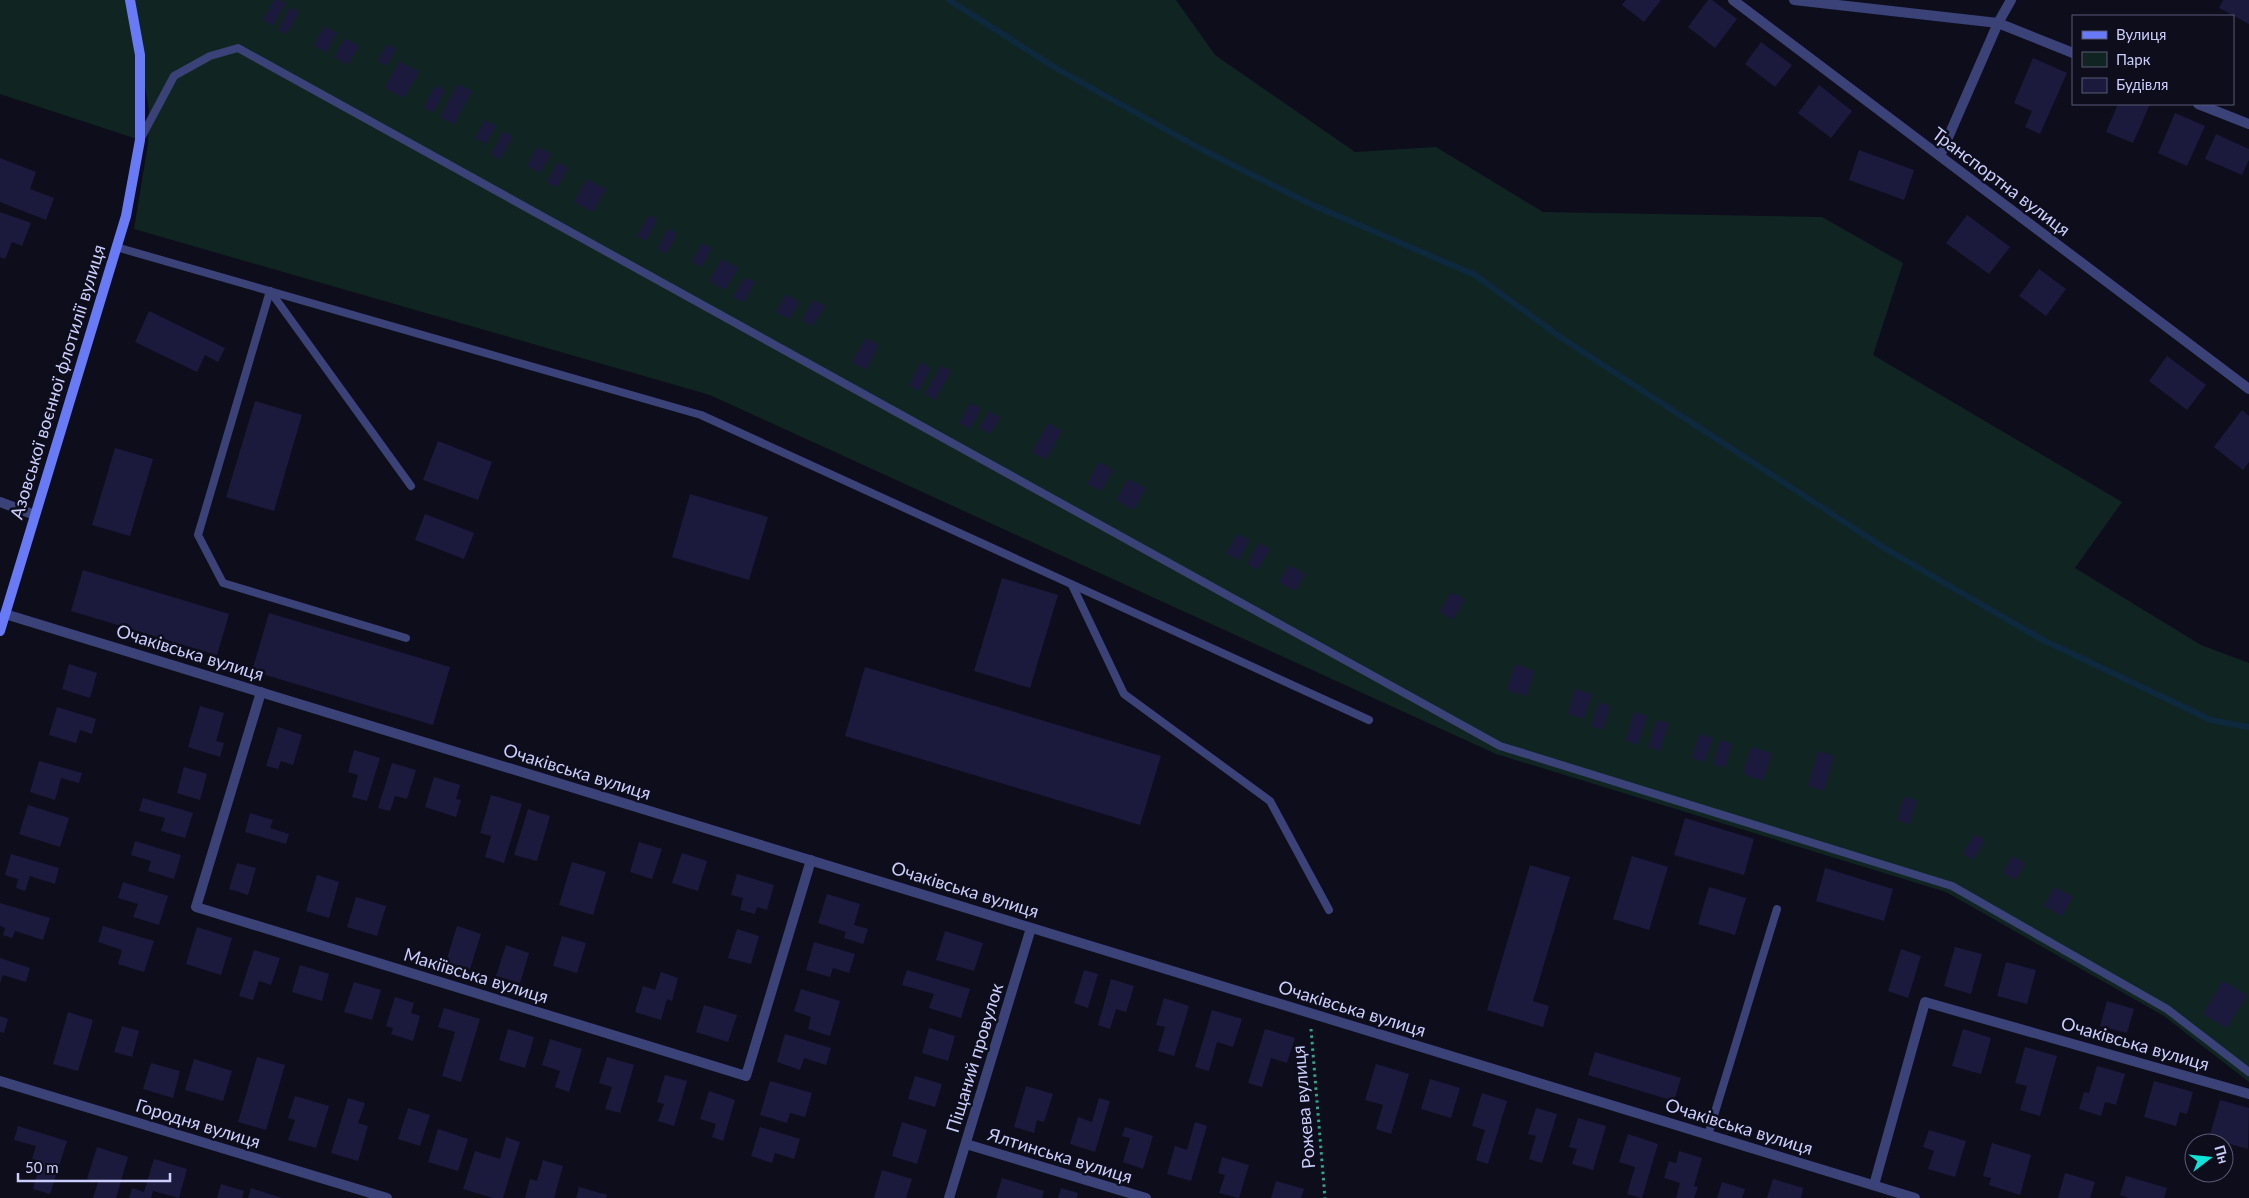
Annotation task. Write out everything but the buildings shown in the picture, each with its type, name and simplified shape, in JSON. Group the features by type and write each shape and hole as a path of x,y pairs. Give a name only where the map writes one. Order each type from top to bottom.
{"street":[{"name":"Азовської воєнної флотилії вулиця","path":"0,631 126,216 140,140 140,55 130,0"},
{"name":"Транспортна вулиця","path":"1733,0 2249,389"},
{"path":"1794,0 1998,23 2072,53"},
{"path":"1940,156 1998,23 2011,0"},
{"path":"2201,105 2249,124"},
{"path":"0,502 35,515"},
{"name":"Очаківська вулиця","path":"5,614 1915,1198"},
{"name":"Макіївська вулиця","path":"261,692 196,907 746,1076 811,860"},
{"name":"Піщаний провулок","path":"949,1198 1031,928"},
{"name":"Очаківська вулиця","path":"1874,1186 1925,1002 2249,1094"},
{"name":"Городня вулиця","path":"0,1081 362,1194 387,1198"},
{"name":"Ялтинська вулиця","path":"966,1144 1146,1198"}],"lane":[{"path":"140,140 174,76 210,56 238,48 1500,746 1952,886 2167,1009 2249,1072"},
{"path":"116,247 701,415 1369,720"},
{"path":"270,291 411,486"},
{"path":"270,291 198,535 223,583 406,638"},
{"path":"1072,585 1124,694 1270,801 1329,910"},
{"path":"1708,1135 1776,908"}],"path":[{"name":"Рожева вулиця","path":"1310,1013 1325,1198"}],"green space":[{"path":"0,0 1176,0 1215,55 1355,152 1436,147 1543,212 1822,217 1903,263 1873,355 2122,502 2075,568 2201,645 2249,663 2249,1082 2164,1016 1946,892 1496,754 710,395 134,229 148,144 149,109 140,59 140,140 0,94"}],"waterway":[{"path":"949,0 1059,70 1199,148 1308,203 1475,275 1563,339 1886,549 2041,639 2211,720 2249,727"}]}
